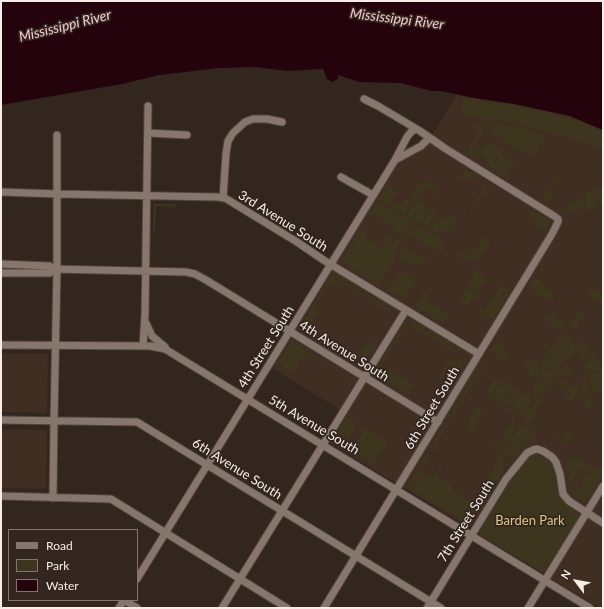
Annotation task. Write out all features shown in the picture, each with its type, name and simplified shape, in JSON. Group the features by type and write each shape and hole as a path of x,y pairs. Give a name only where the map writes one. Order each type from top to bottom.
{"street":[{"path":"364,99 378,106 429,138 421,146 395,160"},
{"path":"143,346 145,316 148,106"},
{"path":"223,198 227,147 233,133 245,122 253,119 267,119 282,122"},
{"name":"4th Street South","path":"138,577 395,160 408,135 416,129"},
{"path":"148,133 187,135"},
{"path":"53,498 56,346 55,269 58,194 57,135"},
{"name":"6th Street South","path":"324,608 555,229 558,220 554,216 429,138"},
{"path":"341,177 373,195"},
{"name":"3rd Avenue South","path":"1,192 223,198 479,354"},
{"name":"4th Avenue South","path":"1,264 50,266 55,269 186,272 198,275 438,422"},
{"name":"4th Avenue South","path":"1,273 50,273 55,269"},
{"path":"222,608 406,310"},
{"path":"145,316 150,333 170,351"},
{"name":"5th Avenue South","path":"1,345 162,347 590,608"},
{"name":"6th Avenue South","path":"1,420 137,422 208,464 356,556 429,605 441,608"},
{"name":"7th Street South","path":"429,605 506,479 530,451 535,449 540,450 554,459 559,469 564,496 570,503 586,513"},
{"path":"528,608 603,486"},
{"path":"1,496 111,499 287,608"},
{"path":"586,513 603,523"},
{"path":"126,601 137,608"}],"shaded area":[{"path":"457,95 514,104 570,116 603,130 603,608 599,608 551,578 587,518 507,470 470,528 327,441 345,413 271,367 397,163 426,145"},
{"path":"1,354 48,354 47,413 1,412"},
{"path":"1,429 47,430 46,489 1,488"}],"green space":[{"path":"463,98 509,105 580,122 603,132 603,149 566,137 508,122 461,115"},
{"path":"486,122 512,125 546,137 532,158 492,133 495,128 488,124 472,149 480,154 476,159 466,153 476,136 475,128 478,123"},
{"path":"489,141 503,150 501,154 521,166 520,168 512,166 507,174 511,177 510,180 493,170 484,157 482,151"},
{"path":"466,169 479,177 479,178 459,180"},
{"path":"556,176 562,183 560,186 553,182 549,188 555,194 548,204 541,199"},
{"path":"423,181 427,181 440,188 435,198 432,199 436,192 428,187 424,192 421,191 414,201 410,199 419,184"},
{"path":"487,183 493,187 491,189 488,186 471,214 469,212"},
{"path":"387,186 398,192 393,201 401,206 406,198 413,203 405,215 379,199"},
{"path":"603,189 603,204 600,205 592,190"},
{"path":"590,191 599,206 586,210 586,194"},
{"path":"421,193 423,194 419,201 429,209 420,224 407,216"},
{"path":"584,196 584,208 580,211 562,210"},
{"path":"377,201 412,222 405,233 401,234 395,230 391,236 390,235 395,227 374,214 373,216 369,215"},
{"path":"154,204 175,204 175,207 156,206 155,231 153,232"},
{"path":"432,209 438,213 428,229 422,225"},
{"path":"532,210 551,221 546,231 536,225 538,222 528,216"},
{"path":"440,214 449,219 452,214 458,218 453,224 455,227 439,232 433,232 430,230"},
{"path":"417,228 422,228 444,241 445,245 441,253 410,236 407,240 404,238 408,233"},
{"path":"361,229 366,234 364,237 381,248 389,236 394,240 400,238 402,239 393,253 398,257 379,285 341,260"},
{"path":"481,236 491,242 481,257 467,261 459,257 462,251 464,254 469,255 475,246 478,247 483,239 480,237"},
{"path":"403,241 406,242 404,246 429,262 422,265 413,265 401,258 400,251 398,250"},
{"path":"475,268 488,277 479,292 469,286 469,288 479,294 475,301 471,299 467,306 459,300 474,276 471,274"},
{"path":"334,271 397,309 396,311 333,273"},
{"path":"400,271 416,280 406,297 408,298 408,301 385,287 386,285 390,286"},
{"path":"332,274 392,311 386,315 388,311 337,280 334,283 331,282 319,301 317,299"},
{"path":"491,278 510,291 493,319 478,312 479,310 484,313 500,286 490,280"},
{"path":"533,278 540,280 540,283 555,293 552,302 530,289"},
{"path":"592,287 603,294 603,303 600,303 584,293"},
{"path":"432,289 425,299 452,316 446,318 443,323 415,306 424,292"},
{"path":"315,302 317,303 315,307 320,310 311,325 315,329 311,335 302,329 301,325"},
{"path":"583,310 586,312 582,319 580,318 577,323 579,325 575,331 570,327 570,321 576,319 576,312"},
{"path":"552,314 564,323 566,329 561,329 546,320"},
{"path":"409,316 472,354 471,357 408,318"},
{"path":"407,319 407,324 380,366 376,375 373,374"},
{"path":"413,323 457,350 454,352 410,326"},
{"path":"561,331 564,334 544,367 540,365"},
{"path":"564,336 571,336 576,353 561,364 563,367 569,365 571,374 559,376 545,368"},
{"path":"573,338 589,348 590,352 582,363 577,352"},
{"path":"377,340 378,341 362,366 350,359 354,352 360,355 369,341 374,344"},
{"path":"498,340 507,347 504,352 511,356 507,362 493,354 491,349"},
{"path":"291,342 353,380 345,383 348,378 309,355 305,359 302,358 293,373 284,369 285,366 279,362"},
{"path":"595,353 602,370 589,371 585,368 585,366 592,354"},
{"path":"450,359 456,361 458,359 463,361 455,381 454,379 458,368 456,366 454,367 448,365 442,379 439,377"},
{"path":"527,359 543,368 536,379 527,374 530,369 522,363"},
{"path":"477,364 480,364 446,419 445,418"},
{"path":"481,365 487,368 486,370 482,369 451,421 448,419"},
{"path":"386,368 415,385 408,395 379,377"},
{"path":"545,369 556,377 538,380"},
{"path":"603,372 603,393 594,394 587,373"},
{"path":"583,374 585,374 590,394 581,390"},
{"path":"497,376 525,393 510,393 510,390 507,391"},
{"path":"495,377 505,391 504,394 485,394"},
{"path":"560,378 567,383 565,387 556,382 551,389 550,388 533,415 535,417 530,425 539,431 533,430 524,418 535,401 556,379"},
{"path":"554,379 541,393 534,394 539,395 534,399 532,390 537,382"},
{"path":"569,384 579,390 571,403 562,397"},
{"path":"580,391 591,398 592,404 587,411 583,409 587,400 578,395"},
{"path":"484,395 507,395 515,408"},
{"path":"509,395 532,395 531,403 523,417"},
{"path":"478,405 483,408 473,434 465,429"},
{"path":"509,407 515,410 515,427 512,435 500,450 490,444 491,442 501,445 514,413 507,410"},
{"path":"347,416 358,423 344,446 333,439"},
{"path":"523,420 531,431 537,433 533,438 530,437 531,439 527,442 510,442 523,423"},
{"path":"446,422 449,423 434,448 437,450 436,451 430,448"},
{"path":"555,427 556,435 562,439 568,431 573,435 568,443 555,438"},
{"path":"365,428 388,441 374,464 352,450"},
{"path":"526,443 513,458 502,451 508,444"},
{"name":"Barden Park","path":"536,452 553,463 561,498 565,503 580,514 580,517 546,571 543,573 480,535 478,532 511,477 530,454"},
{"path":"427,453 433,458 429,458 421,470 424,473 408,485"},
{"path":"499,454 503,457 504,469 483,503 478,501 485,482 498,461 495,459"},
{"path":"576,457 586,463 576,474 580,472 580,478 575,475 570,484 575,487 572,493 565,465"},
{"path":"586,463 599,471 603,465 603,474 585,503 572,494 574,493 576,487 581,490 583,488 581,486 584,482 581,479 584,474 586,475 589,471 584,468 582,472 583,474 581,472"},
{"path":"441,464 443,466 437,476 453,485 451,491 464,496 464,498 482,504 469,525 407,487 423,476 427,478 429,476 432,477 435,474 437,475 439,471 437,470"}],"water":[{"name":"Mississippi River","path":"1,1 603,1 603,130 570,116 514,104 441,91 431,91 401,83 359,82 338,75 338,79 332,82 327,79 323,69 287,71 256,67 219,68 159,75 122,84 1,105"}]}
